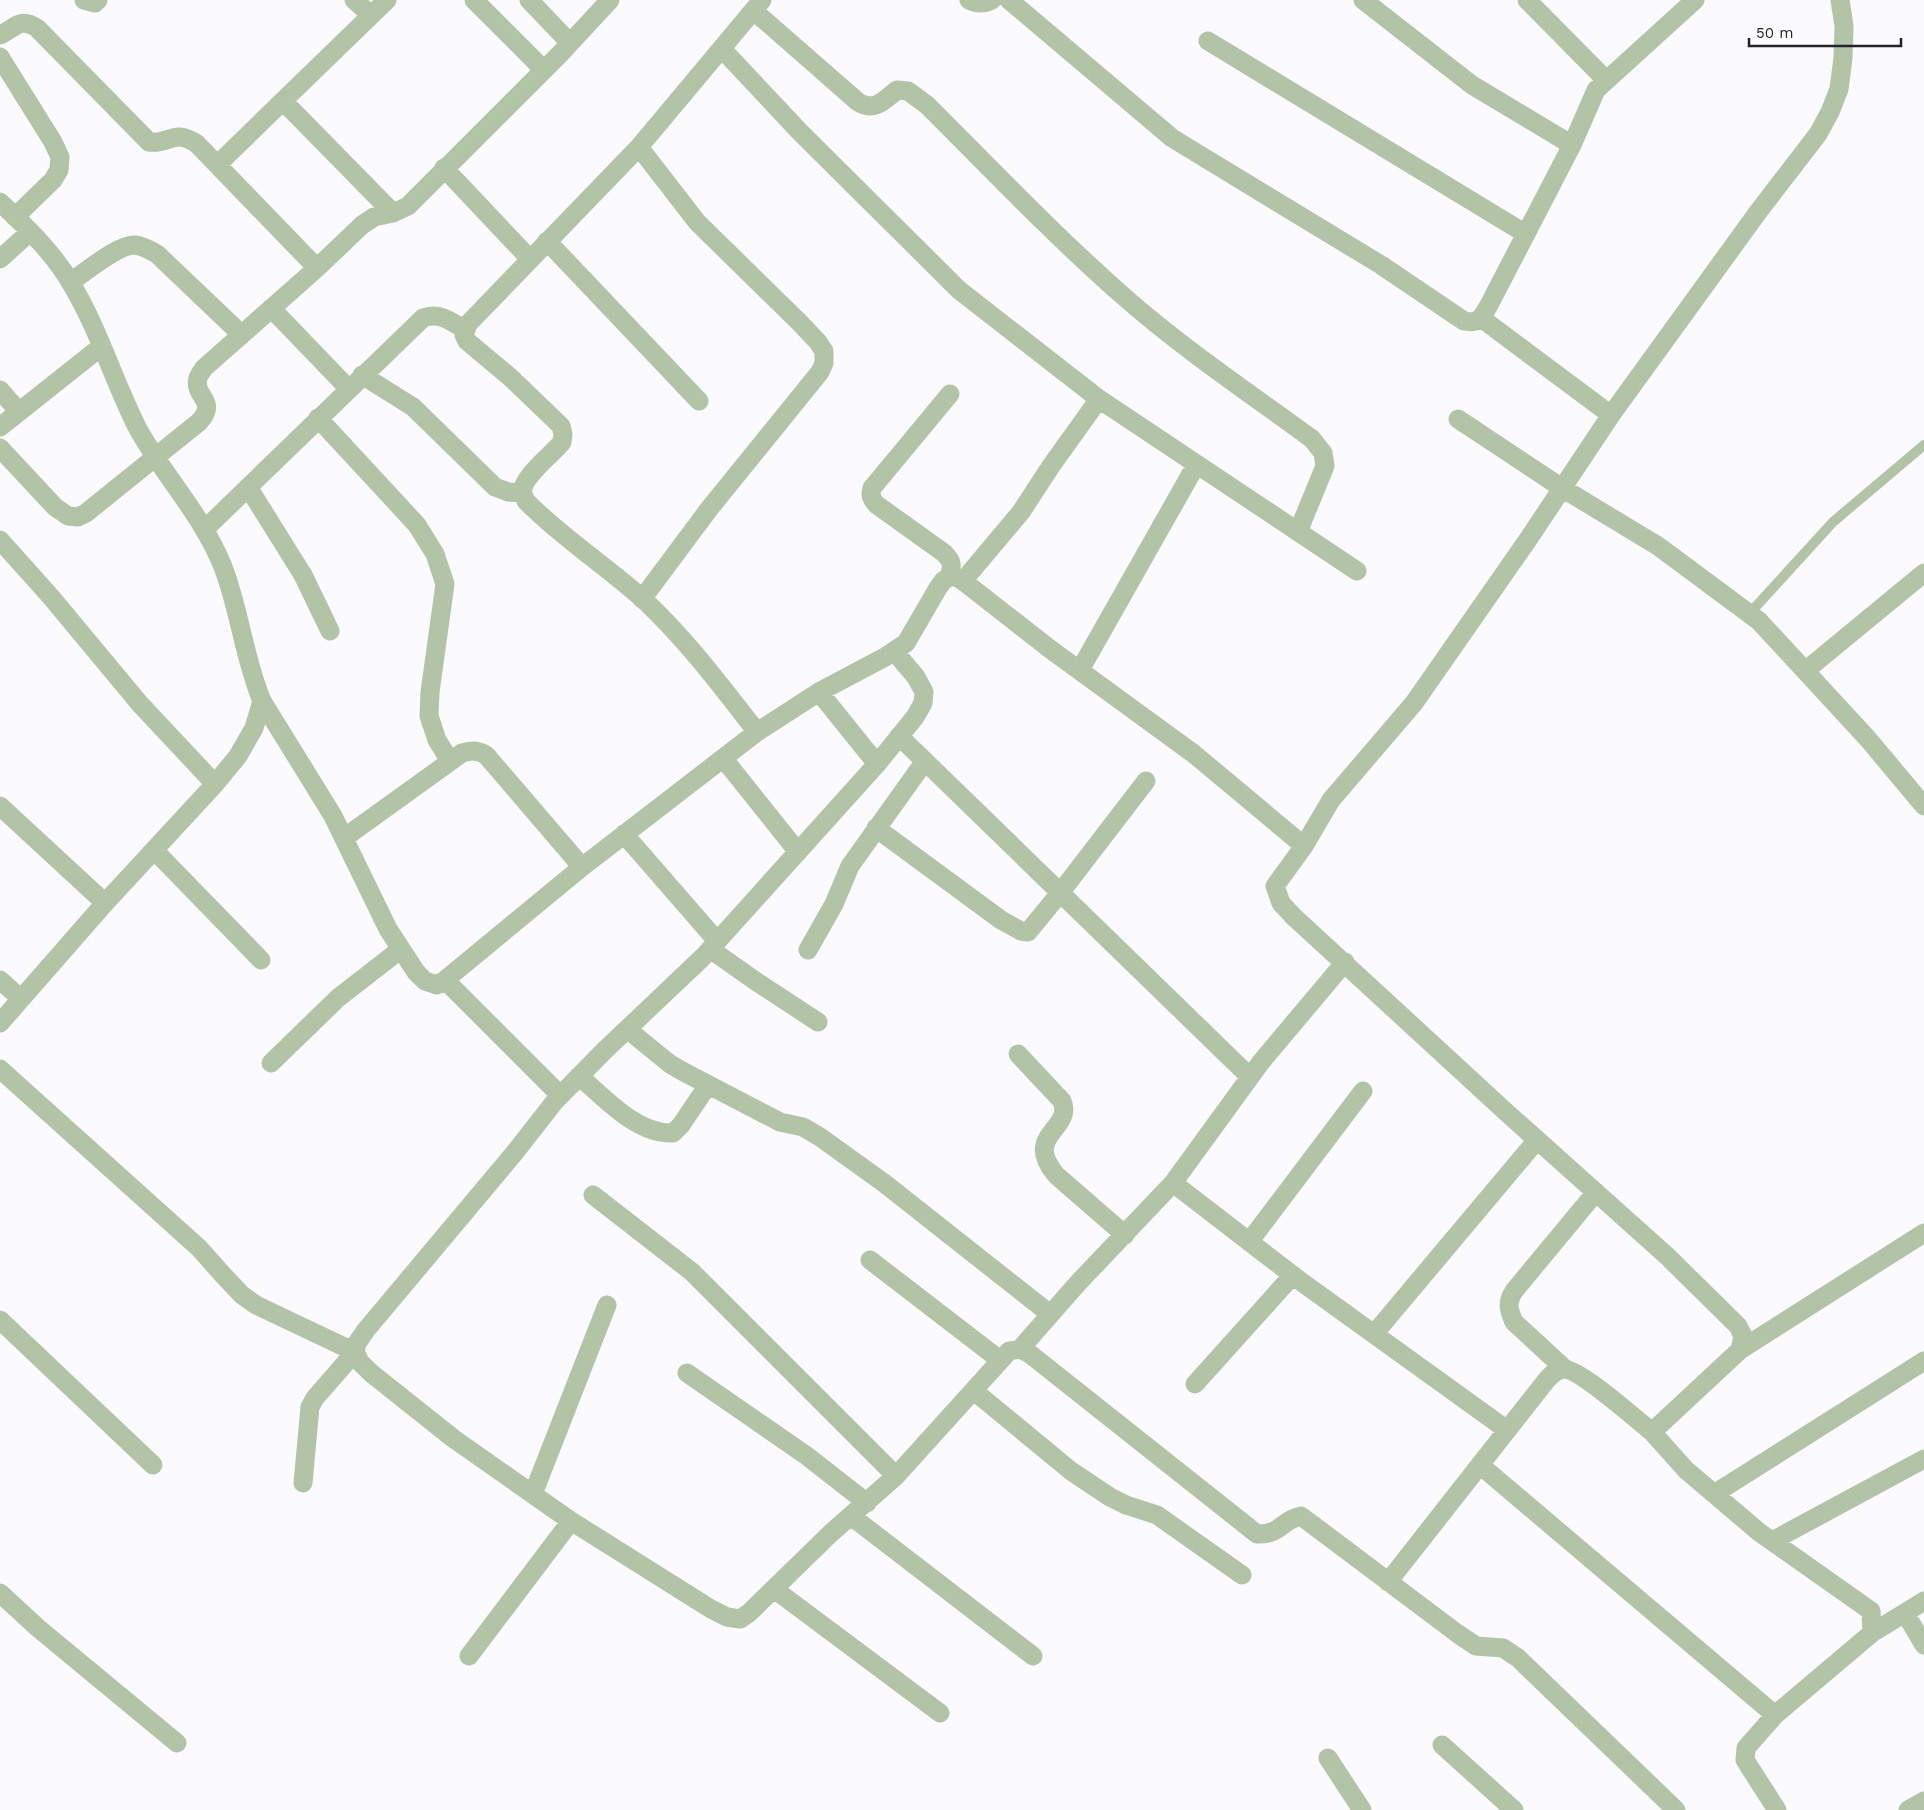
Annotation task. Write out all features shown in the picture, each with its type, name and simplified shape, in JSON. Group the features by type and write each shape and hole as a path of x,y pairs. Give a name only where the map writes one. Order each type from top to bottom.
{"street":[{"path":"84,0 95,3 98,0"},
{"path":"354,0 371,15"},
{"path":"217,165 387,0"},
{"path":"474,0 544,70"},
{"path":"529,0 570,43"},
{"path":"0,448 55,507 68,516 78,517 86,513 200,422 206,414 208,407 198,386 198,378 204,368 362,226 374,217 393,213 408,206 544,70 610,0"},
{"path":"969,0 978,3 986,3 992,0"},
{"path":"1009,0 1172,138 1381,265 1464,321 1473,323 1481,318 1526,234 1572,145 1592,96 1606,80 1695,0"},
{"path":"1363,0 1472,85 1572,145"},
{"path":"1528,0 1606,80"},
{"path":"1740,1350 1743,1336 1738,1326 1723,1309 1281,903 1275,886 1304,846 1331,800 1414,702 1611,415 1758,212 1818,134 1840,89 1844,26 1840,0"},
{"path":"757,732 709,671 642,599 526,500 523,493 524,486 528,478 562,442 561,426 511,378 467,341 464,335 468,324 639,147 760,3 858,102 867,107 878,105 897,90 908,91 927,105 1071,247 1123,295 1181,344 1312,439 1323,453 1325,466 1298,532"},
{"path":"0,35 18,23 32,24 149,142 155,143 179,136 188,138 197,144 317,268"},
{"path":"1208,41 1526,234"},
{"path":"722,49 798,131 959,290 1099,399 1357,571"},
{"path":"0,57 53,142 60,157 59,170 53,180 15,217"},
{"path":"283,101 393,213"},
{"path":"639,147 697,222 800,323 824,351 824,363 820,372 709,509 642,599"},
{"path":"444,168 530,259"},
{"path":"0,202 47,250 71,282 132,415 156,457 205,529 222,565 234,596 254,682 262,701 281,735 333,816 388,929 416,972 425,981 437,985 446,980 582,867 757,732 819,692 906,643 943,581 956,579 1021,512 1099,399"},
{"path":"0,259 30,232"},
{"path":"547,242 699,401"},
{"path":"71,282 121,248 133,245 146,248 157,254 241,334"},
{"path":"271,308 348,389"},
{"path":"205,529 423,318 431,315 438,316 465,330"},
{"path":"1481,318 1611,415"},
{"path":"0,427 102,346"},
{"path":"362,375 413,407 495,487 508,492 523,493"},
{"path":"0,390 19,412"},
{"path":"950,394 872,488 872,500 876,505 944,553 951,560 956,579 1194,754 1304,846"},
{"path":"318,418 417,525 435,554 445,584 430,692 430,716 438,740 450,761"},
{"path":"1458,418 1562,488 1658,546 1759,622 1868,739 1924,806"},
{"path":"1080,670 1196,465"},
{"path":"248,487 303,574 330,631"},
{"path":"0,540 51,597 140,704 215,784"},
{"path":"1805,671 1924,573"},
{"path":"303,1483 310,1407 314,1398 355,1352 357,1343 366,1330 516,1151 560,1095 714,945 876,764 915,717 923,703 924,692 916,677 894,651"},
{"path":"819,692 876,764"},
{"path":"0,1023 238,756 254,728 262,701"},
{"path":"899,736 1250,1077"},
{"path":"344,838 450,761 462,753 471,750 479,751 486,755 582,867"},
{"path":"723,758 798,852"},
{"path":"808,950 834,904 850,866 925,761"},
{"path":"876,828 1001,920 1021,931 1028,932 1146,781"},
{"path":"0,806 105,903"},
{"path":"624,834 714,945 754,980 818,1022"},
{"path":"154,851 261,960"},
{"path":"271,1063 338,998 401,950"},
{"path":"1020,1349 1050,1314 1173,1183 1250,1077 1344,962"},
{"path":"0,980 21,999"},
{"path":"446,980 560,1095"},
{"path":"627,1029 670,1064 780,1122 803,1127 820,1138 884,1183 1050,1314"},
{"path":"1018,1054 1062,1101 1066,1110 1064,1116 1046,1140 1044,1149 1047,1164 1056,1175 1125,1235"},
{"path":"0,1069 199,1248 242,1295 256,1305 355,1352 360,1362 371,1373 440,1429 570,1521 727,1617 740,1619 749,1613 896,1476 1009,1351 1020,1349 1046,1366 1253,1532 1268,1535 1277,1531 1290,1518 1301,1516 1313,1523 1388,1582 1476,1646 1503,1648 1518,1658 1672,1809"},
{"path":"579,1076 632,1121 652,1131 664,1134 673,1133 681,1125 708,1085"},
{"path":"1249,1242 1363,1091"},
{"path":"1374,1334 1537,1140"},
{"path":"1173,1183 1293,1275 1507,1430"},
{"path":"1596,1192 1514,1291 1508,1301 1514,1322 1565,1369 1574,1372 1595,1386 1652,1432 1686,1470 1772,1541 1871,1611 1872,1633"},
{"path":"593,1195 692,1272 896,1476"},
{"path":"1652,1432 1740,1350 1924,1233"},
{"path":"870,1260 1000,1360"},
{"path":"1195,1384 1293,1275"},
{"path":"533,1494 607,1305"},
{"path":"0,1320 153,1465"},
{"path":"1714,1494 1924,1361"},
{"path":"1388,1582 1545,1382 1555,1371 1565,1369"},
{"path":"687,1373 806,1456 867,1503"},
{"path":"974,1391 1071,1471 1110,1497 1126,1505 1157,1515 1242,1575"},
{"path":"1772,1541 1924,1459"},
{"path":"1480,1465 1775,1715"},
{"path":"851,1516 1033,1656"},
{"path":"469,1656 570,1521"},
{"path":"774,1589 940,1713"},
{"path":"0,1593 38,1628 177,1743"},
{"path":"1776,1810 1745,1760 1746,1748 1775,1715 1872,1633 1924,1600"},
{"path":"1905,1613 1924,1645"},
{"path":"1442,1745 1514,1810"},
{"path":"1328,1758 1362,1810"},
{"path":"1908,1810 1924,1801"}],"lane":[{"path":"1749,614 1833,522 1924,445"}]}
